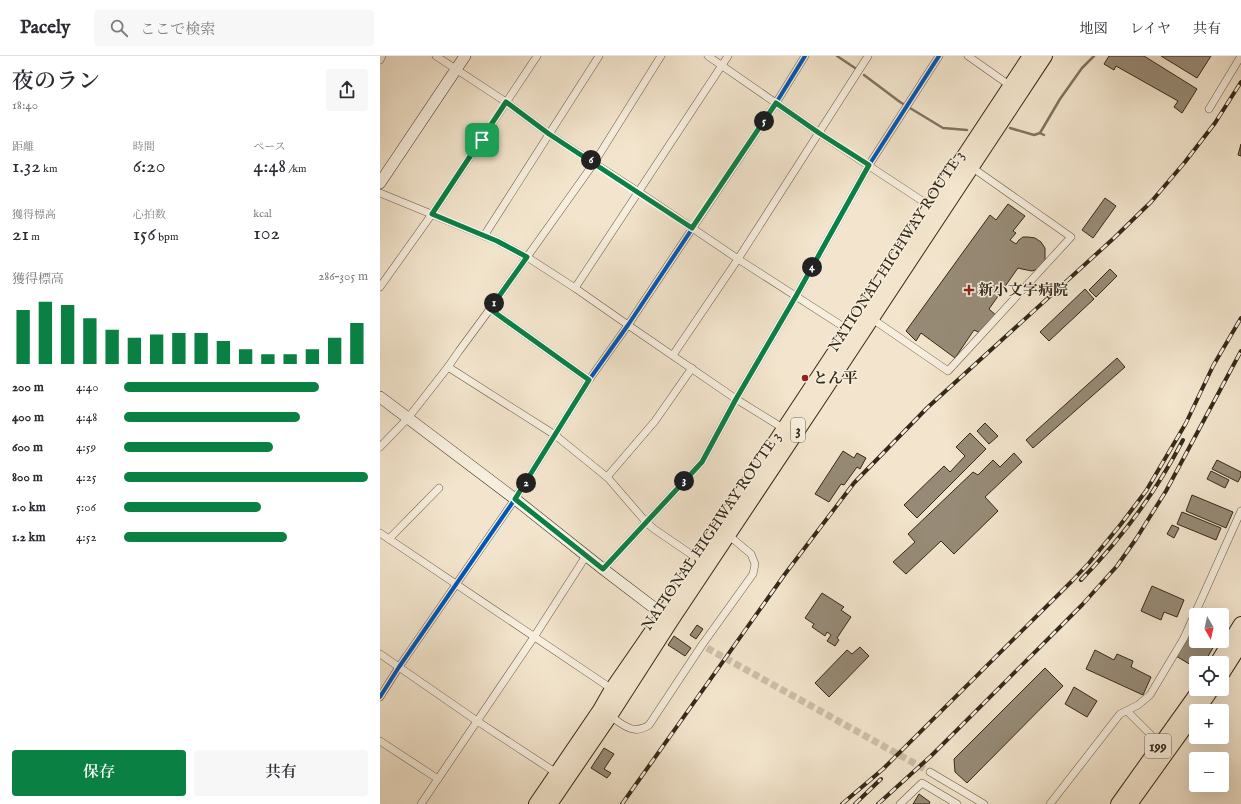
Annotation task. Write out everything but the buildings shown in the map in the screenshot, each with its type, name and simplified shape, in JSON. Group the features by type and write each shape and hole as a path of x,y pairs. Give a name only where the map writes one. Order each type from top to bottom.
{"highway":[{"name":"NATIONAL HIGHWAY ROUTE 3","path":"1016,89 1030,56"},
{"name":"NATIONAL HIGHWAY ROUTE 3","path":"536,804 561,777 605,713 1016,89 1045,56"},
{"name":"NATIONAL HIGHWAY ROUTE 3","path":"854,333 872,318 936,210"},
{"name":"NATIONAL HIGHWAY ROUTE 3","path":"605,713 612,689 667,618 698,559 724,531"},
{"path":"1221,656 1241,624"},
{"path":"1229,663 1241,644"},
{"name":"199","path":"1130,804 1196,696"},
{"name":"199","path":"1118,804 1164,747 1189,720"},
{"name":"NATIONAL HIGHWAY ROUTE 3","path":"550,804 561,777"}],"street":[{"path":"380,60 382,56"},
{"path":"436,56 506,102 549,134 594,162 738,259 854,333"},
{"path":"380,183 465,56"},
{"path":"380,287 432,214 537,56"},
{"path":"484,236 599,56"},
{"path":"380,447 408,418 448,367 458,351 490,309 594,162 661,56"},
{"path":"708,56 819,133 936,210"},
{"path":"575,288 728,56"},
{"path":"380,697 399,667 515,499 589,380 628,325 776,103 805,56"},
{"path":"673,355 738,259 868,56"},
{"path":"603,569 702,462 736,399 796,296 869,165 939,56"},
{"path":"968,56 1016,89"},
{"path":"1209,109 1241,56"},
{"path":"872,318 948,370 1071,237 967,164"},
{"path":"380,193 484,236 527,257 575,288 736,399 789,432"},
{"path":"490,309 589,380"},
{"path":"448,367 555,435 607,477 646,522 654,529 698,559"},
{"path":"607,477 655,421 692,368"},
{"path":"380,397 515,499 667,618"},
{"path":"389,539 439,488"},
{"path":"1050,804 1120,714 1138,705 1150,695 1184,638 1241,511"},
{"path":"605,713 630,729 641,730 649,725 705,646 753,574 756,564 751,554 724,531"},
{"path":"380,533 612,689"},
{"path":"421,804 586,556"},
{"path":"380,654 561,777"},
{"path":"1127,711 1164,747"},
{"path":"380,741 438,779"},
{"path":"930,772 984,804"},
{"path":"900,804 922,783 957,804"}],"waterway":[{"path":"837,56 858,70"},
{"path":"1040,133 1060,99 1082,68 1094,56"},
{"path":"864,75 900,102 943,128 967,130"},
{"path":"1010,128 1034,135 1040,133"},
{"path":"1040,133 1044,135"}],"tunnel":[{"path":"707,648 930,772"}],"railway":[{"path":"622,804 785,574 854,483 927,408 1114,238 1151,202 1185,162 1215,123 1241,82"},
{"path":"842,804 883,769 1089,563 1146,491 1186,423 1213,366 1241,318"},
{"path":"878,804 931,756 1082,605 1117,566 1166,491 1241,351"},
{"path":"1081,580 1110,548 1137,514 1150,496 1183,440"},
{"path":"855,804 881,779"}],"cycle path":[{"path":"380,697 399,667 515,499 589,380 628,325 776,103 805,56"},
{"path":"603,569 702,462 736,399 796,296 869,165 939,56"}],"place":[{"name":"新小文字病院","path":"969,290"},
{"name":"とん平","path":"805,378"}],"route":[{"path":"506,102 549,134 692,228 776,103 869,165 796,296 736,399 702,462 603,569 515,499 589,380 490,309 527,257 497,241 432,214 482,140 506,102"}]}
